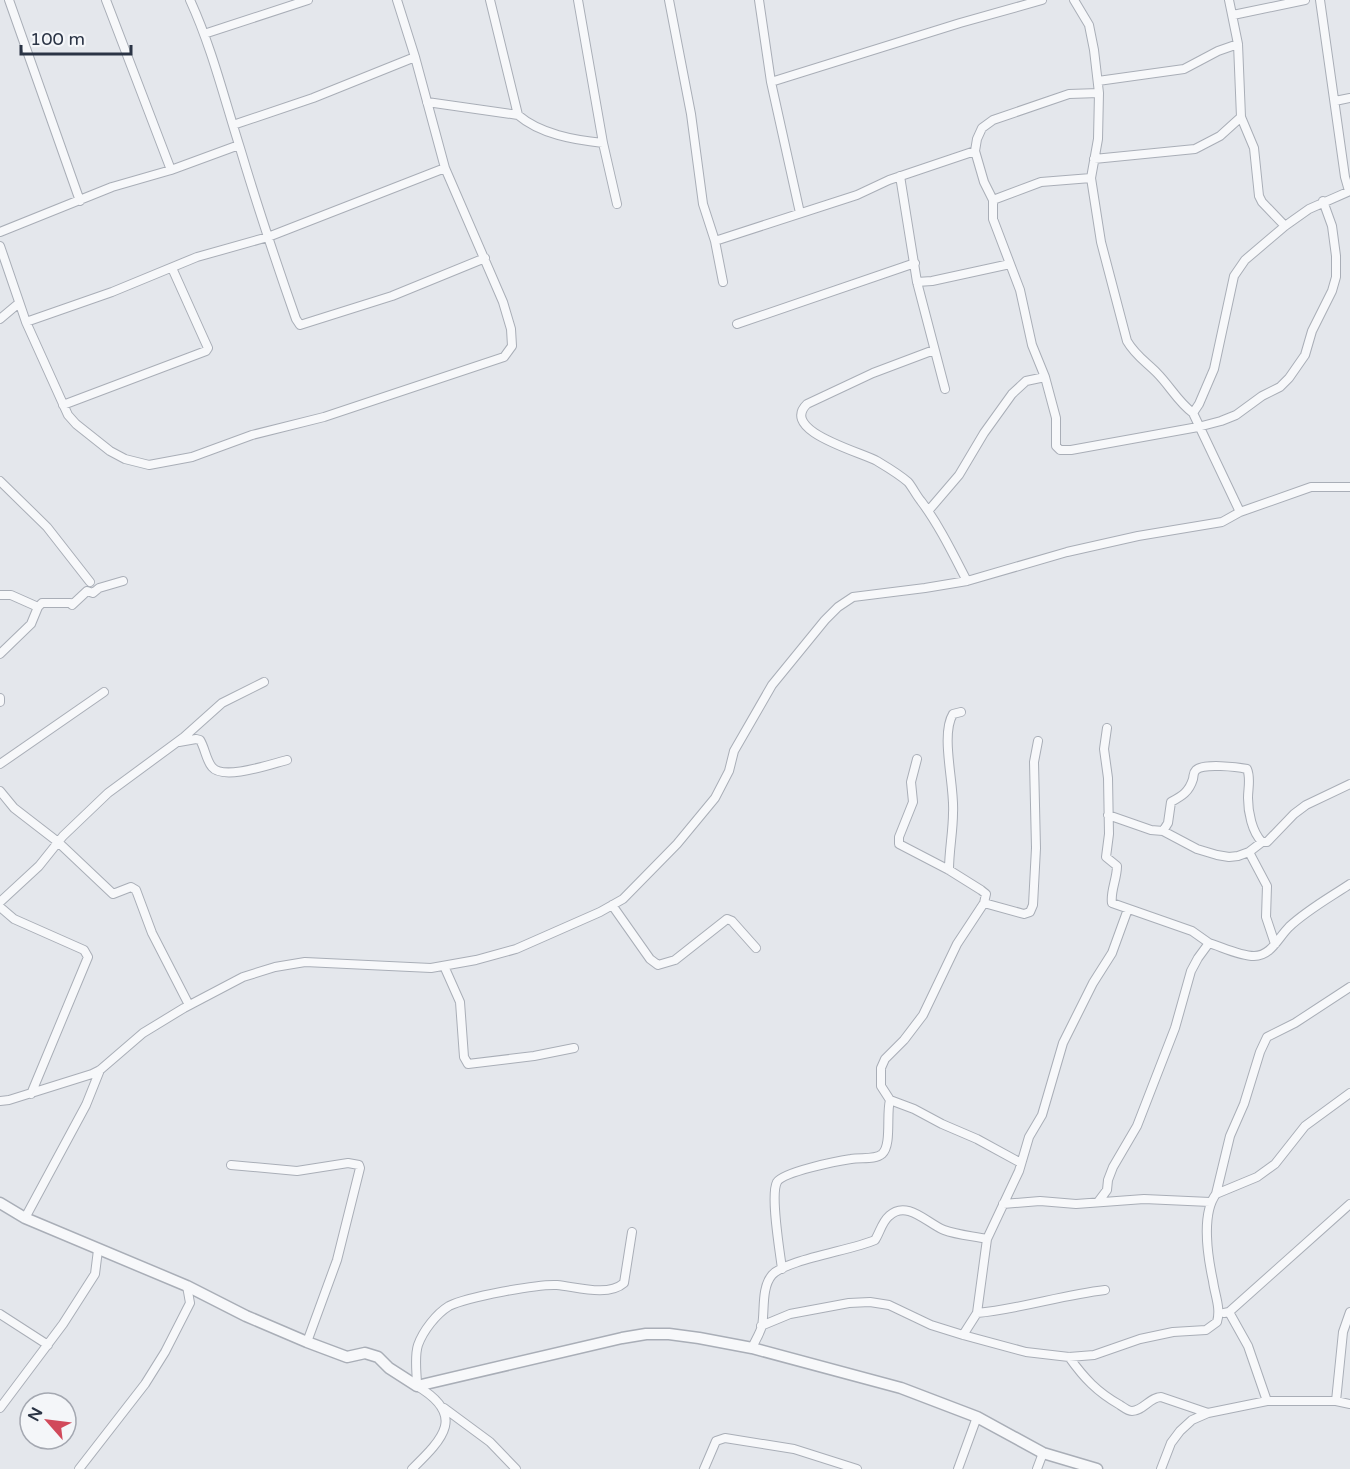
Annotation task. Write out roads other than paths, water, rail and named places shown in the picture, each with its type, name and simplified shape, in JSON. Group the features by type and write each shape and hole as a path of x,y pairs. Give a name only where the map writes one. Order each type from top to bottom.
{"street":[{"path":"9,0 80,201"},
{"path":"106,0 171,170"},
{"path":"190,0 221,83 268,237 300,325 392,296 485,258"},
{"path":"204,34 308,0"},
{"path":"0,246 26,322 63,405 76,424 110,451 125,459 149,465 192,457 252,435 324,417 504,357 513,346 511,329 503,302 445,168 416,57 397,0"},
{"path":"490,0 518,115"},
{"path":"578,0 603,143 617,204"},
{"path":"669,0 691,114 703,204 716,241 723,282"},
{"path":"759,0 771,82 800,213"},
{"path":"771,82 1042,0"},
{"path":"1074,0 1089,26 1092,37 1099,93 1098,139 1091,178 1101,242 1127,341 1132,351 1157,373 1198,420 1198,428 1214,455 1240,512"},
{"path":"1229,0 1238,44 1241,117 1254,148 1261,200 1285,226"},
{"path":"1233,15 1305,0"},
{"path":"1193,413 1214,369 1234,276 1245,260 1285,226 1323,201 1350,191 1345,177 1320,0"},
{"path":"1098,81 1184,69 1218,51 1238,44"},
{"path":"233,125 313,98 416,57"},
{"path":"1099,93 1069,94 993,120 982,128 976,139 975,151 984,182 993,200 993,219 1020,290 1032,345 1045,377 1056,418 1056,446 1060,450 1198,428 1236,415 1262,396 1280,387 1296,370 1305,355 1312,331 1332,291 1336,277 1332,226 1323,201"},
{"path":"1335,101 1350,98"},
{"path":"427,102 518,115 528,123 552,133 603,143"},
{"path":"1094,159 1195,148 1220,136 1241,117"},
{"path":"0,232 112,187 171,170 239,145"},
{"path":"716,241 857,195 900,176 975,151"},
{"path":"26,322 112,292 196,257 268,237 445,168"},
{"path":"900,176 917,282 945,389"},
{"path":"993,200 1041,182 1091,178"},
{"path":"737,324 915,263"},
{"path":"917,282 932,281 1010,264"},
{"path":"63,405 206,351 203,337 172,268"},
{"path":"0,319 19,303"},
{"path":"934,350 873,373 816,399 807,404 801,412 801,419 803,424 814,433 864,455 910,484 929,510 968,581"},
{"path":"929,510 959,476 989,425 1012,394 1026,381 1045,377"},
{"path":"0,481 47,527 90,582"},
{"path":"0,1101 31,1094 100,1070 143,1033 189,1005 243,977 275,967 305,962 431,969 516,949 612,905 622,899 677,844 715,798 729,771 734,752 772,685 825,620 853,597 968,581 1067,552 1138,536 1222,522 1240,512 1311,487 1350,487"},
{"path":"0,654 31,624 42,603 70,603 72,605 87,591 93,593 99,588 123,581"},
{"path":"0,595 11,595 38,607"},
{"path":"0,902 39,866 58,842 108,793 176,742 222,703 264,682"},
{"path":"0,764 104,692"},
{"path":"949,870 954,812 947,729 953,714 961,712"},
{"path":"1107,728 1104,749 1108,778 1109,834 1106,857 1115,863 1117,872 1110,900 1116,905 1192,931 1209,943 1256,956 1275,944 1288,928 1309,911 1350,884"},
{"path":"176,742 200,740 210,764 214,770 220,771 240,772 287,760"},
{"path":"984,903 1024,914 1030,912 1033,905 1036,848 1034,762 1038,741"},
{"path":"917,759 910,782 913,802 899,837 899,844 949,870 986,894 984,903 957,944 923,1015 904,1040 885,1059 881,1068 881,1086 890,1100 914,1108 942,1124 977,1138 1021,1163"},
{"path":"1163,831 1168,823 1171,802 1182,797 1188,790 1198,768 1240,767 1247,769 1250,775 1248,800 1250,813 1255,834 1262,842"},
{"path":"1108,815 1151,830 1163,831 1206,853 1229,857 1249,852 1262,842 1267,842 1293,814 1306,805 1350,784"},
{"path":"0,791 14,808 58,842 113,894 131,887 136,890 152,933 189,1005"},
{"path":"1249,852 1266,882 1267,926 1275,944"},
{"path":"612,905 650,958 658,965 675,960 728,919 756,948"},
{"path":"0,907 14,920 84,950 88,957 31,1094"},
{"path":"963,1335 977,1313 987,1239 1020,1171 1029,1137 1047,1103 1063,1043 1093,983 1112,953 1128,909"},
{"path":"1098,1202 1107,1190 1113,1167 1137,1126 1175,1028 1191,972 1209,943"},
{"path":"444,966 457,990 460,1002 464,1057 468,1064 534,1056 574,1048"},
{"path":"1267,1401 1248,1346 1224,1313 1210,1262 1207,1227 1230,1136 1244,1104 1267,1036 1295,1023 1350,987"},
{"path":"25,1218 86,1105 100,1070"},
{"path":"1004,1204 1040,1201 1076,1204 1120,1199 1213,1198 1257,1177 1275,1164 1305,1126 1350,1093"},
{"path":"782,1269 775,1198 776,1183 782,1177 827,1164 876,1157 882,1154 887,1147 887,1111 890,1100"},
{"path":"231,1165 297,1171 348,1163 359,1165 337,1260 308,1342"},
{"path":"1107,1190 1120,1199"},
{"path":"0,1203 25,1218 98,1251 187,1286 246,1316 308,1342 347,1357 365,1353 378,1357 389,1368 434,1396 444,1408 490,1442 516,1469"},
{"path":"762,1326 790,1314 849,1303 870,1302 889,1305 932,1325 963,1335 1026,1352 1069,1357 1094,1355 1140,1339 1173,1332 1206,1330 1218,1322 1224,1313 1350,1204"},
{"path":"752,1348 762,1326 765,1296 772,1275 782,1269 874,1240 888,1216 901,1210 909,1211 944,1230 987,1239"},
{"path":"417,1386 416,1352 419,1342 439,1313 451,1305 467,1300 529,1287 555,1285 601,1290 618,1288 624,1283 632,1232"},
{"path":"0,1408 48,1345 95,1274 98,1251"},
{"path":"79,1469 145,1384 165,1352 190,1303 187,1286"},
{"path":"977,1313 1000,1311 1074,1293 1105,1290"},
{"path":"1336,1401 1343,1332 1350,1312"},
{"path":"0,1314 48,1345"},
{"path":"417,1386 646,1334 669,1334 752,1348 901,1388 977,1417 1043,1453 1097,1469"},
{"path":"1069,1357 1091,1386 1103,1396 1131,1411 1137,1410 1157,1396 1208,1413"},
{"path":"1161,1469 1171,1443 1180,1431 1192,1420 1208,1413 1267,1401 1336,1401 1350,1404"},
{"path":"411,1469 445,1429 444,1408"},
{"path":"958,1469 977,1417"},
{"path":"704,1469 716,1441 725,1438 794,1449 852,1468"},
{"path":"1038,1469 1043,1453"}]}
